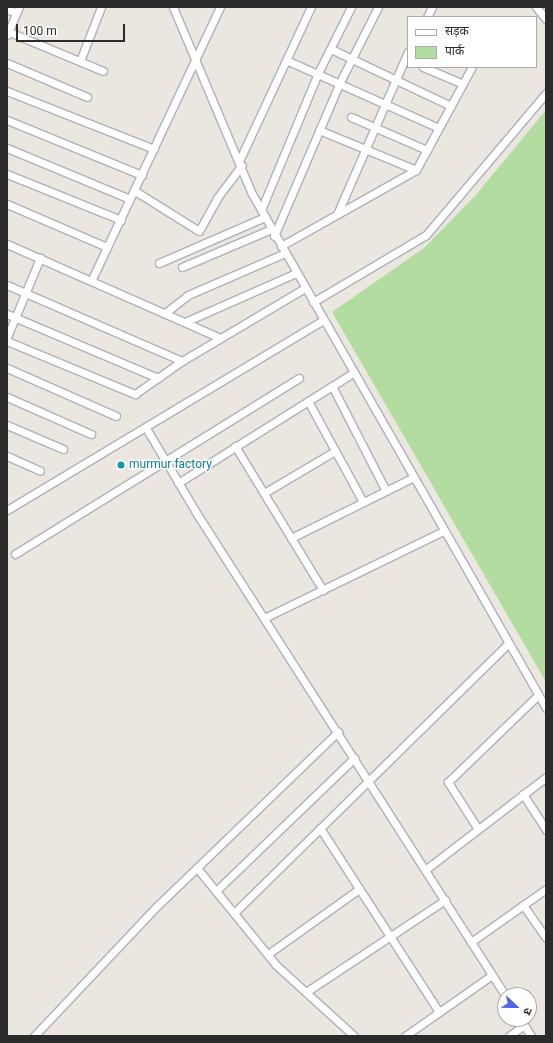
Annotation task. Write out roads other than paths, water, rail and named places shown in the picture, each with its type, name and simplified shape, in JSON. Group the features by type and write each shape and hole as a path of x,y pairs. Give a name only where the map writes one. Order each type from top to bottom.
{"street":[{"path":"80,61 101,7"},
{"path":"173,7 263,213 273,232 507,645 546,708"},
{"path":"92,279 135,191 220,7"},
{"path":"135,191 199,231 217,198 241,162 311,7"},
{"path":"159,263 263,213 318,73 351,7"},
{"path":"182,267 273,232 351,58 378,7"},
{"path":"428,16 432,7"},
{"path":"536,7 546,19"},
{"path":"7,9 17,10 8,32 103,71"},
{"path":"331,49 395,78 451,106"},
{"path":"286,60 340,82 439,128"},
{"path":"338,212 384,102 395,78 406,60"},
{"path":"7,63 87,97"},
{"path":"425,68 463,84"},
{"path":"165,313 188,295 283,250 338,212 416,170 471,68"},
{"path":"7,91 154,149"},
{"path":"313,302 426,235 546,93"},
{"path":"351,117 427,150"},
{"path":"7,120 142,175"},
{"path":"319,130 364,150 416,170"},
{"path":"7,148 130,199"},
{"path":"7,174 121,220"},
{"path":"7,204 107,247"},
{"path":"7,244 92,279 220,338"},
{"path":"7,337 40,258"},
{"path":"185,322 296,273"},
{"path":"7,285 182,361"},
{"path":"7,341 135,394 182,361 305,288"},
{"path":"7,314 158,378"},
{"path":"7,510 146,428 323,320"},
{"path":"7,368 116,416"},
{"path":"178,483 353,373"},
{"path":"15,554 299,378"},
{"path":"332,386 386,491"},
{"path":"7,397 91,434"},
{"path":"308,401 363,502"},
{"path":"7,424 63,449"},
{"path":"146,428 178,483 500,987"},
{"path":"235,446 323,590"},
{"path":"264,493 335,451"},
{"path":"7,456 40,472"},
{"path":"291,538 412,478"},
{"path":"264,618 443,531"},
{"path":"234,913 507,645"},
{"path":"478,829 448,782 538,695"},
{"path":"34,1036 197,868 338,732"},
{"path":"216,891 354,758"},
{"path":"425,870 546,777"},
{"path":"523,794 546,830"},
{"path":"320,828 439,1012"},
{"path":"197,868 268,954 306,992 354,1036"},
{"path":"268,954 359,889"},
{"path":"471,942 546,889"},
{"path":"306,992 445,900"},
{"path":"524,904 546,938"},
{"path":"405,1036 492,975"},
{"path":"509,1036 517,1027"},
{"path":"525,1027 531,1036"}],"place":[{"name":"murmur factory","path":"121,465"}]}
